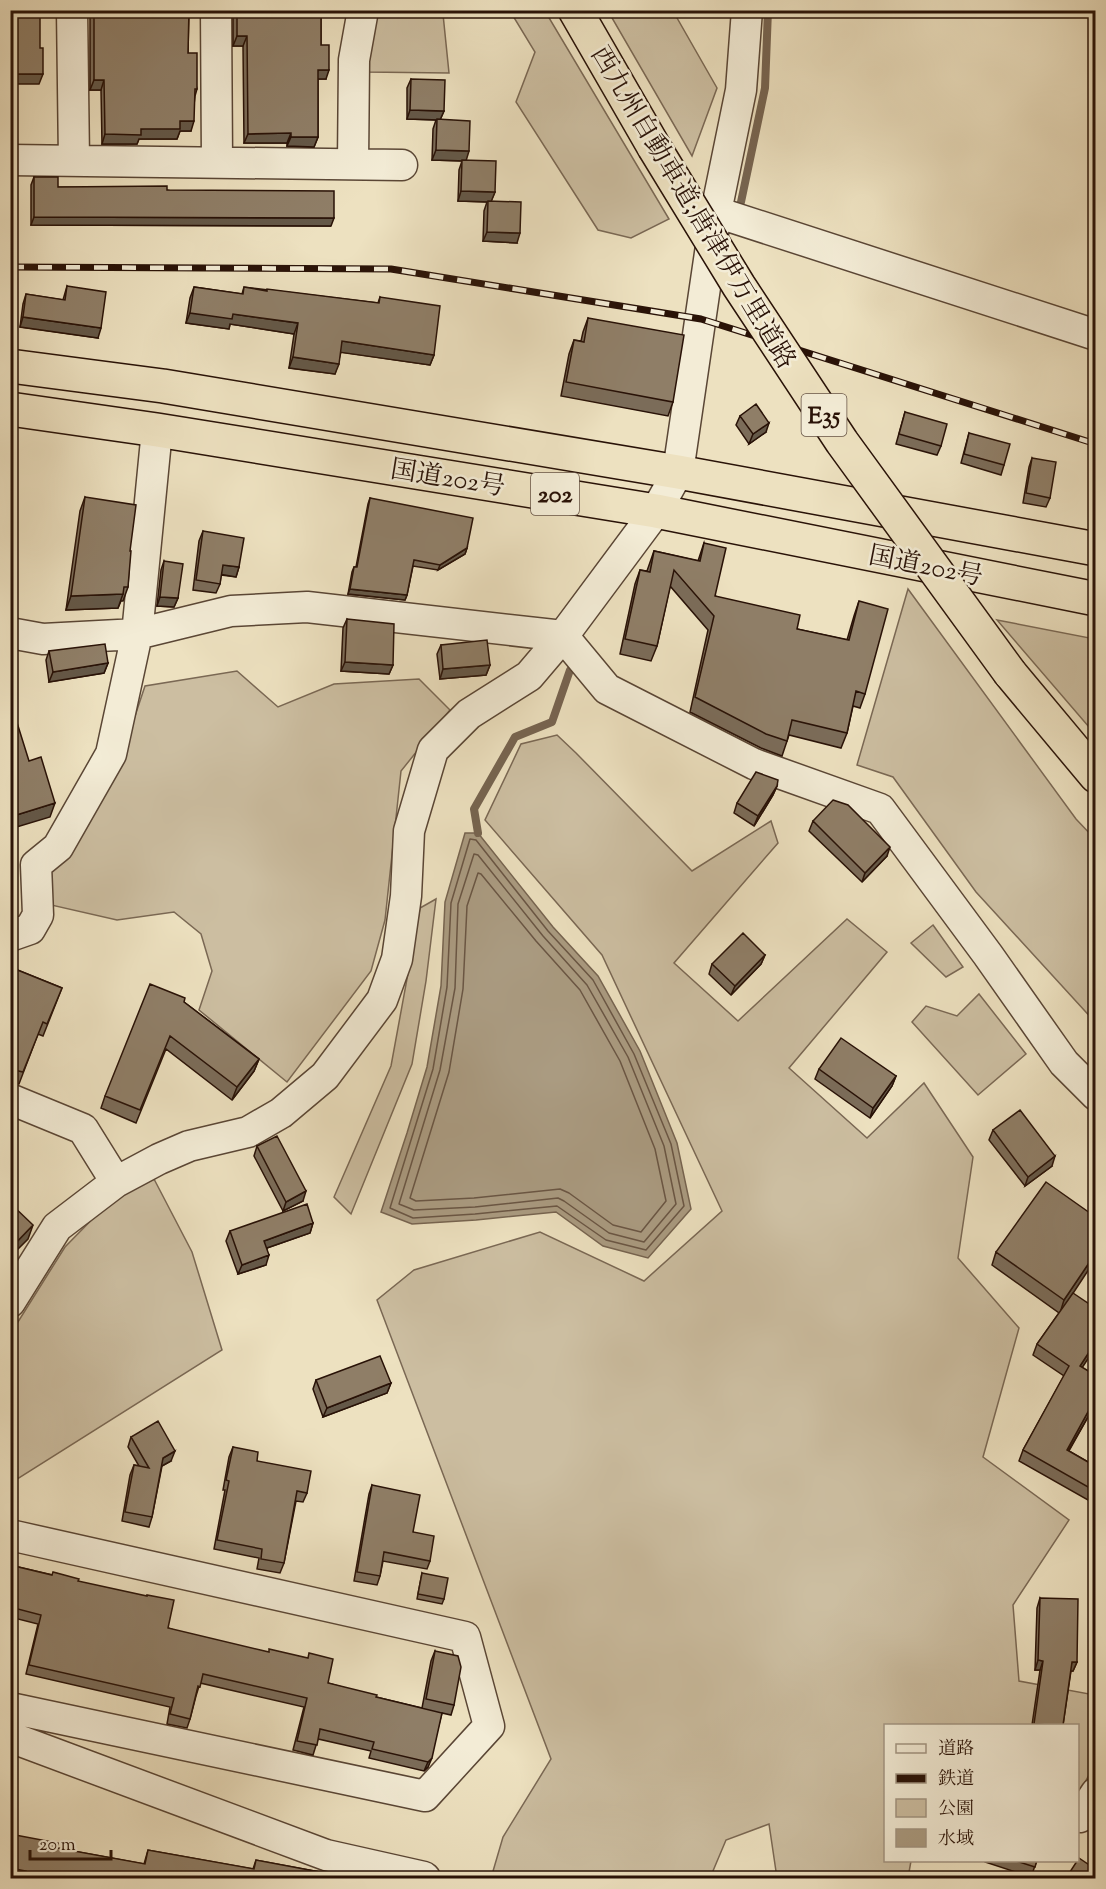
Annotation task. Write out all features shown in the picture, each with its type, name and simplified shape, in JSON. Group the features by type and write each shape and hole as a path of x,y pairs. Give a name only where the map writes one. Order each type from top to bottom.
{"highway":[{"name":"西九州自動車道;唐津伊万里道路","path":"575,10 654,147 739,286 842,442 1010,673 1095,776"},
{"name":"国道202号","path":"10,366 164,386 678,472 1095,549"},
{"name":"国道202号","path":"10,409 157,429 656,511 1095,599"}],"street":[{"path":"72,10 74,161"},
{"path":"216,10 217,162"},
{"path":"353,164 354,60 363,10"},
{"path":"10,1302 57,1227 116,1182 189,1146 248,1132 282,1113 325,1076 382,1000 396,959 406,897 409,831 433,750 469,714 529,676 563,636 656,511 678,472 716,212 741,90 747,10"},
{"path":"10,160 402,165"},
{"path":"716,212 1095,335"},
{"path":"10,936 30,929 38,915 36,865 58,847 111,754 137,634 157,429"},
{"path":"10,633 43,639 137,634 231,611 307,607 563,636 607,689 754,764 880,809 988,955 1064,1063 1095,1095"},
{"path":"10,1099 83,1129 116,1182"},
{"path":"10,1535 465,1637 489,1726 425,1796 10,1708"},
{"path":"10,1737 326,1855 425,1878"},
{"path":"1080,1817 1095,1792"}],"green space":[{"path":"373,11 447,11 443,14 449,73 365,72"},
{"path":"510,11 545,11 669,219 631,238 598,230 516,102 535,52"},
{"path":"608,11 673,11 717,88 692,156"},
{"path":"908,589 1076,819 1095,839 1095,1022 976,892 893,777 857,765"},
{"path":"997,620 1095,639 1095,734"},
{"path":"237,671 278,707 334,684 419,679 450,710 401,771 385,920 371,971 287,1082 199,1010 212,971 201,934 174,912 117,920 51,905 46,874 122,755 145,686"},
{"path":"557,735 692,871 771,821 778,843 674,963 738,1021 847,919 887,952 789,1068 867,1138 924,1083 973,1157 958,1258 1019,1328 983,1457 1069,1520 1013,1605 1019,1681 1095,1695 1095,1764 1079,1793 1079,1724 884,1724 884,1862 911,1862 908,1878 777,1878 769,1824 726,1840 710,1878 491,1878 503,1837 551,1759 377,1300 414,1270 540,1232 644,1281 722,1211 602,955 485,820 521,744"},
{"path":"436,899 426,981 412,1064 351,1214 334,1197 391,1066 420,908"},
{"path":"933,925 963,967 946,977 911,943"},
{"path":"979,994 1026,1054 978,1095 912,1022 926,1006 957,1016"},
{"path":"154,1179 192,1252 222,1350 11,1483 11,1333 65,1247 112,1199"}],"water":[{"path":"465,833 478,833 553,927 598,976 640,1051 677,1143 691,1209 648,1258 603,1246 556,1212 412,1224 381,1212 427,1067 441,986 445,902"}],"building":[{"path":"10,10 40,10 43,74 10,74"},
{"path":"94,10 189,10 188,53 197,53 194,121 180,121 180,129 141,129 141,135 105,134 104,80 94,80"},
{"path":"237,10 321,10 321,45 329,45 329,70 318,70 318,137 291,137 291,133 248,134 247,36 237,36"},
{"path":"411,79 445,80 444,111 410,110"},
{"path":"437,119 470,121 469,151 436,150"},
{"path":"462,160 496,161 495,192 461,191"},
{"path":"34,177 58,177 58,187 167,186 167,190 334,191 334,218 34,217"},
{"path":"488,201 521,202 520,233 487,232"},
{"path":"67,286 106,292 101,328 23,317 26,294 65,300"},
{"path":"194,287 243,294 244,287 379,303 380,297 440,306 434,355 342,341 339,364 293,357 298,323 233,314 232,319 190,313"},
{"path":"588,318 684,335 673,402 566,382 574,340 584,342"},
{"path":"756,404 769,423 753,434 740,416"},
{"path":"905,412 947,424 941,446 899,434"},
{"path":"969,433 1010,444 1004,465 964,454"},
{"path":"1032,458 1056,462 1050,498 1026,493"},
{"path":"85,497 136,505 128,587 124,587 123,594 71,596"},
{"path":"370,498 473,518 467,548 440,565 414,560 407,595 350,589 354,567 357,567"},
{"path":"203,531 244,538 239,567 223,565 220,584 196,580"},
{"path":"704,543 726,548 715,596 800,615 797,629 849,640 859,601 888,609 865,694 856,691 847,733 792,720 787,741 766,734 695,697 714,616 674,570 657,646 625,639 640,570 650,572 654,551 700,561"},
{"path":"164,561 183,564 178,598 160,597"},
{"path":"347,619 394,624 393,665 345,662"},
{"path":"487,640 490,665 443,669 441,645"},
{"path":"105,644 108,663 53,672 49,651"},
{"path":"14,713 29,761 41,757 55,803 10,817 10,715"},
{"path":"756,772 778,780 777,786 758,816 737,803"},
{"path":"833,800 848,805 890,847 865,873 813,821"},
{"path":"743,933 765,955 735,986 712,964"},
{"path":"10,967 62,988 47,1024 43,1022 23,1072 10,1069"},
{"path":"150,984 185,998 184,1002 259,1059 237,1087 170,1036 140,1110 105,1096"},
{"path":"841,1038 896,1076 873,1108 819,1069"},
{"path":"1020,1110 1055,1156 1028,1177 993,1130"},
{"path":"277,1136 306,1191 286,1202 257,1146"},
{"path":"1046,1182 1090,1213 1095,1206 1095,1254 1064,1300 996,1252"},
{"path":"10,1203 33,1225 10,1249"},
{"path":"307,1204 313,1223 264,1241 269,1255 242,1265 230,1231"},
{"path":"1073,1293 1095,1308 1095,1343 1080,1366 1095,1375 1095,1399 1067,1450 1095,1466 1095,1491 1023,1450 1069,1366 1037,1344"},
{"path":"380,1356 391,1383 327,1408 316,1380"},
{"path":"158,1421 175,1451 163,1458 152,1517 125,1512 134,1465 149,1468 131,1437"},
{"path":"233,1447 258,1452 257,1461 311,1471 307,1493 297,1491 284,1563 261,1559 262,1549 217,1540 229,1481 226,1480"},
{"path":"372,1485 420,1495 413,1532 434,1536 430,1561 384,1552 380,1576 357,1572"},
{"path":"10,1565 52,1575 53,1572 79,1579 78,1581 174,1600 168,1628 269,1652 269,1649 308,1658 309,1653 333,1659 328,1683 442,1713 432,1758 428,1762 372,1749 374,1742 320,1729 317,1745 297,1741 307,1698 203,1674 190,1719 170,1714 174,1698 29,1665 41,1615 10,1607"},
{"path":"422,1573 448,1578 444,1599 418,1594"},
{"path":"1040,1598 1078,1599 1077,1662 1072,1662 1063,1724 1034,1724 1043,1661 1038,1660"},
{"path":"435,1651 458,1656 461,1667 454,1705 426,1699"},
{"path":"10,1834 58,1843 57,1848 145,1864 148,1850 254,1869 256,1860 352,1878 38,1878 25,1876 26,1871 10,1868"},
{"path":"1079,1858 1095,1869 1095,1878 1066,1878 1076,1862 1079,1862"},
{"path":"1019,1862 1036,1862 1035,1867"}],"waterway":[{"path":"741,202 765,88 768,10"},
{"path":"478,833 474,809 515,737 552,722 570,670"}],"railway":[{"path":"10,267 391,269 701,319 1096,444"}]}
